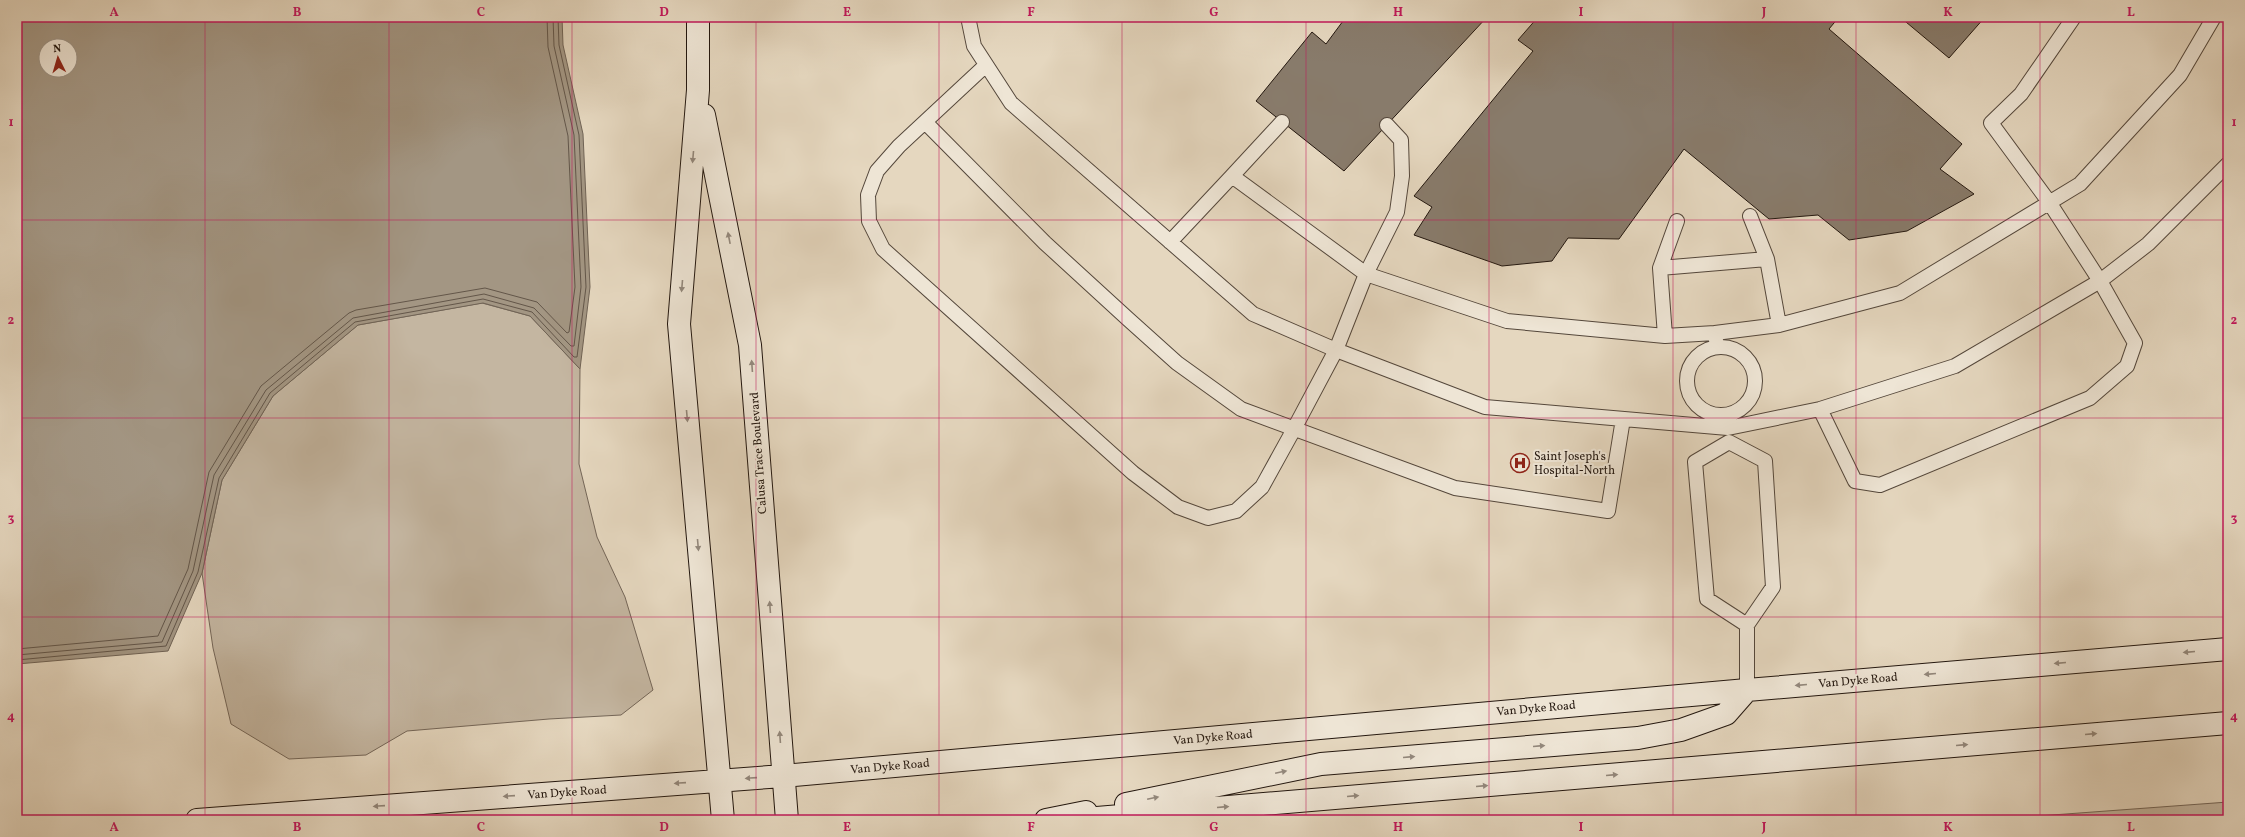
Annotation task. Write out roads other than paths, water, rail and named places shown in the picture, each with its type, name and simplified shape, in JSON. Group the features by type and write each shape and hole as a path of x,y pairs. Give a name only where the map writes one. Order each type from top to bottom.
{"main road":[{"name":"Calusa Trace Boulevard","path":"698,17 698,90 679,324 723,820"},
{"name":"Calusa Trace Boulevard","path":"698,90 750,345 787,820"},
{"name":"Van Dyke Road","path":"197,820 783,776 1747,690 2228,649"},
{"path":"1046,820 1321,764 1638,738 1681,730 1726,714 1747,690"},
{"path":"1072,820 2228,723"}],"lane":[{"path":"968,17 974,46 1011,103 1253,314 1336,350 1485,407 1728,428 1820,410 1955,366 2100,281 2148,244 2228,164"},
{"path":"1820,410 1855,481 1880,485 2090,398 2127,366 2135,343 2100,281 2049,202 1991,123 2021,94 2074,17"},
{"path":"1232,176 1366,274 1507,321 1716,340 1900,293 2080,184 2180,75 2214,17"},
{"path":"986,65 899,146 877,171 868,195 868,221 883,249 1133,473 1178,507 1208,518 1236,511 1262,487 1336,350 1366,274 1397,212 1402,176 1401,140 1387,125"},
{"path":"925,122 1045,243 1177,363 1241,409 1455,488 1608,511 1623,419"},
{"path":"1170,242 1282,122"},
{"path":"1750,216 1767,259 1778,325"},
{"path":"1665,336 1660,268 1677,221"},
{"path":"1660,268 1767,259"},
{"path":"1716,340 1694,359 1689,368 1686,379 1687,390 1692,400 1700,408 1728,428 1765,461 1772,587 1747,625 1747,690"},
{"path":"1716,340 1744,355 1751,363 1755,374 1756,386 1752,397 1728,428 1695,462 1707,599 1747,625"}],"water":[{"path":"17,17 562,17 563,45 583,134 590,287 580,369 530,316 483,303 358,325 273,396 222,480 202,573 168,651 17,664"}],"place":[{"name":"Saint Joseph's Hospital-North","path":"1520,463"}]}
